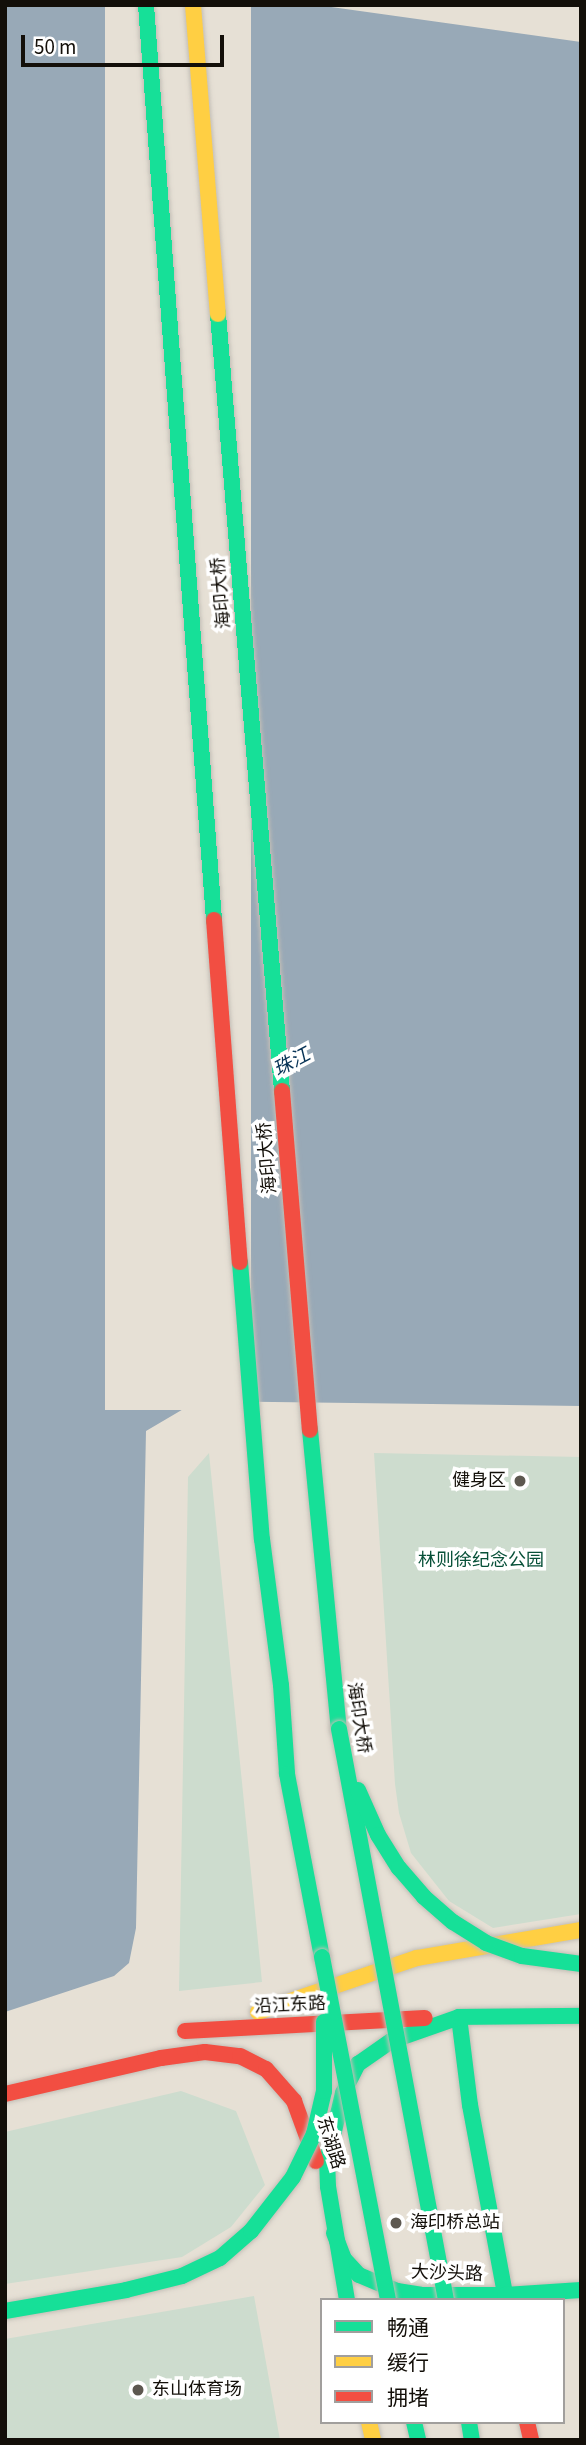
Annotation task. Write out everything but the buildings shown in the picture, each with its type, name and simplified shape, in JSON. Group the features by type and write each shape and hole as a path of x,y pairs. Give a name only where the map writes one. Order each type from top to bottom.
{"main road":[{"name":"海印大桥","path":"146,5 253,1436 281,1685 288,1774 388,2298"},
{"name":"海印大桥","path":"193,5 308,1407 339,1729 446,2298"},
{"path":"339,1729 359,1793 378,1835 399,1868 437,1910 486,1943 504,1950 541,1961 581,1964"},
{"name":"沿江东路","path":"581,1930 417,1958 281,2006 177,2032 459,2017 581,2016"},
{"path":"5,2311 145,2287 182,2276 220,2258 258,2223 306,2155 321,2111 326,2068 321,1957"},
{"path":"346,2298 335,2239 327,2161 349,2077 366,2055 379,2047 459,2017 470,2105 505,2297"},
{"name":"东湖路","path":"5,2094 97,2072 205,2052 240,2056 266,2069 294,2101 309,2134 335,2239"},
{"name":"大沙头路","path":"335,2239 352,2269 379,2286 421,2295 505,2297 581,2290"}],"green space":[{"path":"209,1453 262,1982 179,1991 188,1477"},
{"name":"林则徐纪念公园","path":"374,1453 581,1457 581,1914 493,1928 449,1901 411,1853 399,1813 395,1784"},
{"path":"181,2091 236,2111 265,2185 231,2227 182,2257 5,2284 5,2132"},
{"name":"东山体育场","path":"254,2296 280,2440 5,2440 5,2339"}],"water":[{"name":"珠江","path":"5,5 317,5 581,42 581,1406 197,1401 146,1431 136,1928 129,1963 114,1976 5,2012"}],"pier":[{"path":"105,5 251,5 251,1410 105,1410"}],"traffic: fast":[{"path":"146,5 214,920"},
{"path":"218,314 282,1091"},
{"path":"240,1262 262,1539 281,1685 287,1774 322,1957"},
{"path":"310,1430 339,1729"},
{"path":"339,1729 446,2298"},
{"path":"358,1790 378,1835 399,1868 424,1897 453,1922 486,1943 522,1956 581,1964"},
{"path":"322,1957 388,2298"},
{"path":"347,2298 328,2187 327,2161 343,2093 358,2064 391,2041 459,2017 581,2016"},
{"path":"459,2017 470,2105 506,2298"},
{"path":"5,2311 126,2290 182,2276 220,2258 251,2231 293,2177 314,2134 324,2091 324,2022"},
{"path":"334,2233 344,2259 359,2275 397,2291 421,2295 505,2295 581,2290"},
{"path":"414,2424 418,2440"},
{"path":"469,2424 472,2440"}],"traffic: slow":[{"path":"193,5 218,314"},
{"path":"258,2012 417,1958 581,1930"},
{"path":"369,2424 373,2440"}],"traffic: jam":[{"path":"214,920 240,1262"},
{"path":"282,1091 310,1430"},
{"path":"185,2031 425,2018"},
{"path":"5,2094 161,2058 205,2052 240,2056 266,2069 294,2101 316,2161"},
{"path":"527,2424 531,2440"}],"place":[{"name":"健身区","path":"520,1481"},
{"name":"海印桥总站","path":"396,2223"},
{"name":"东山体育场","path":"138,2390"}]}
